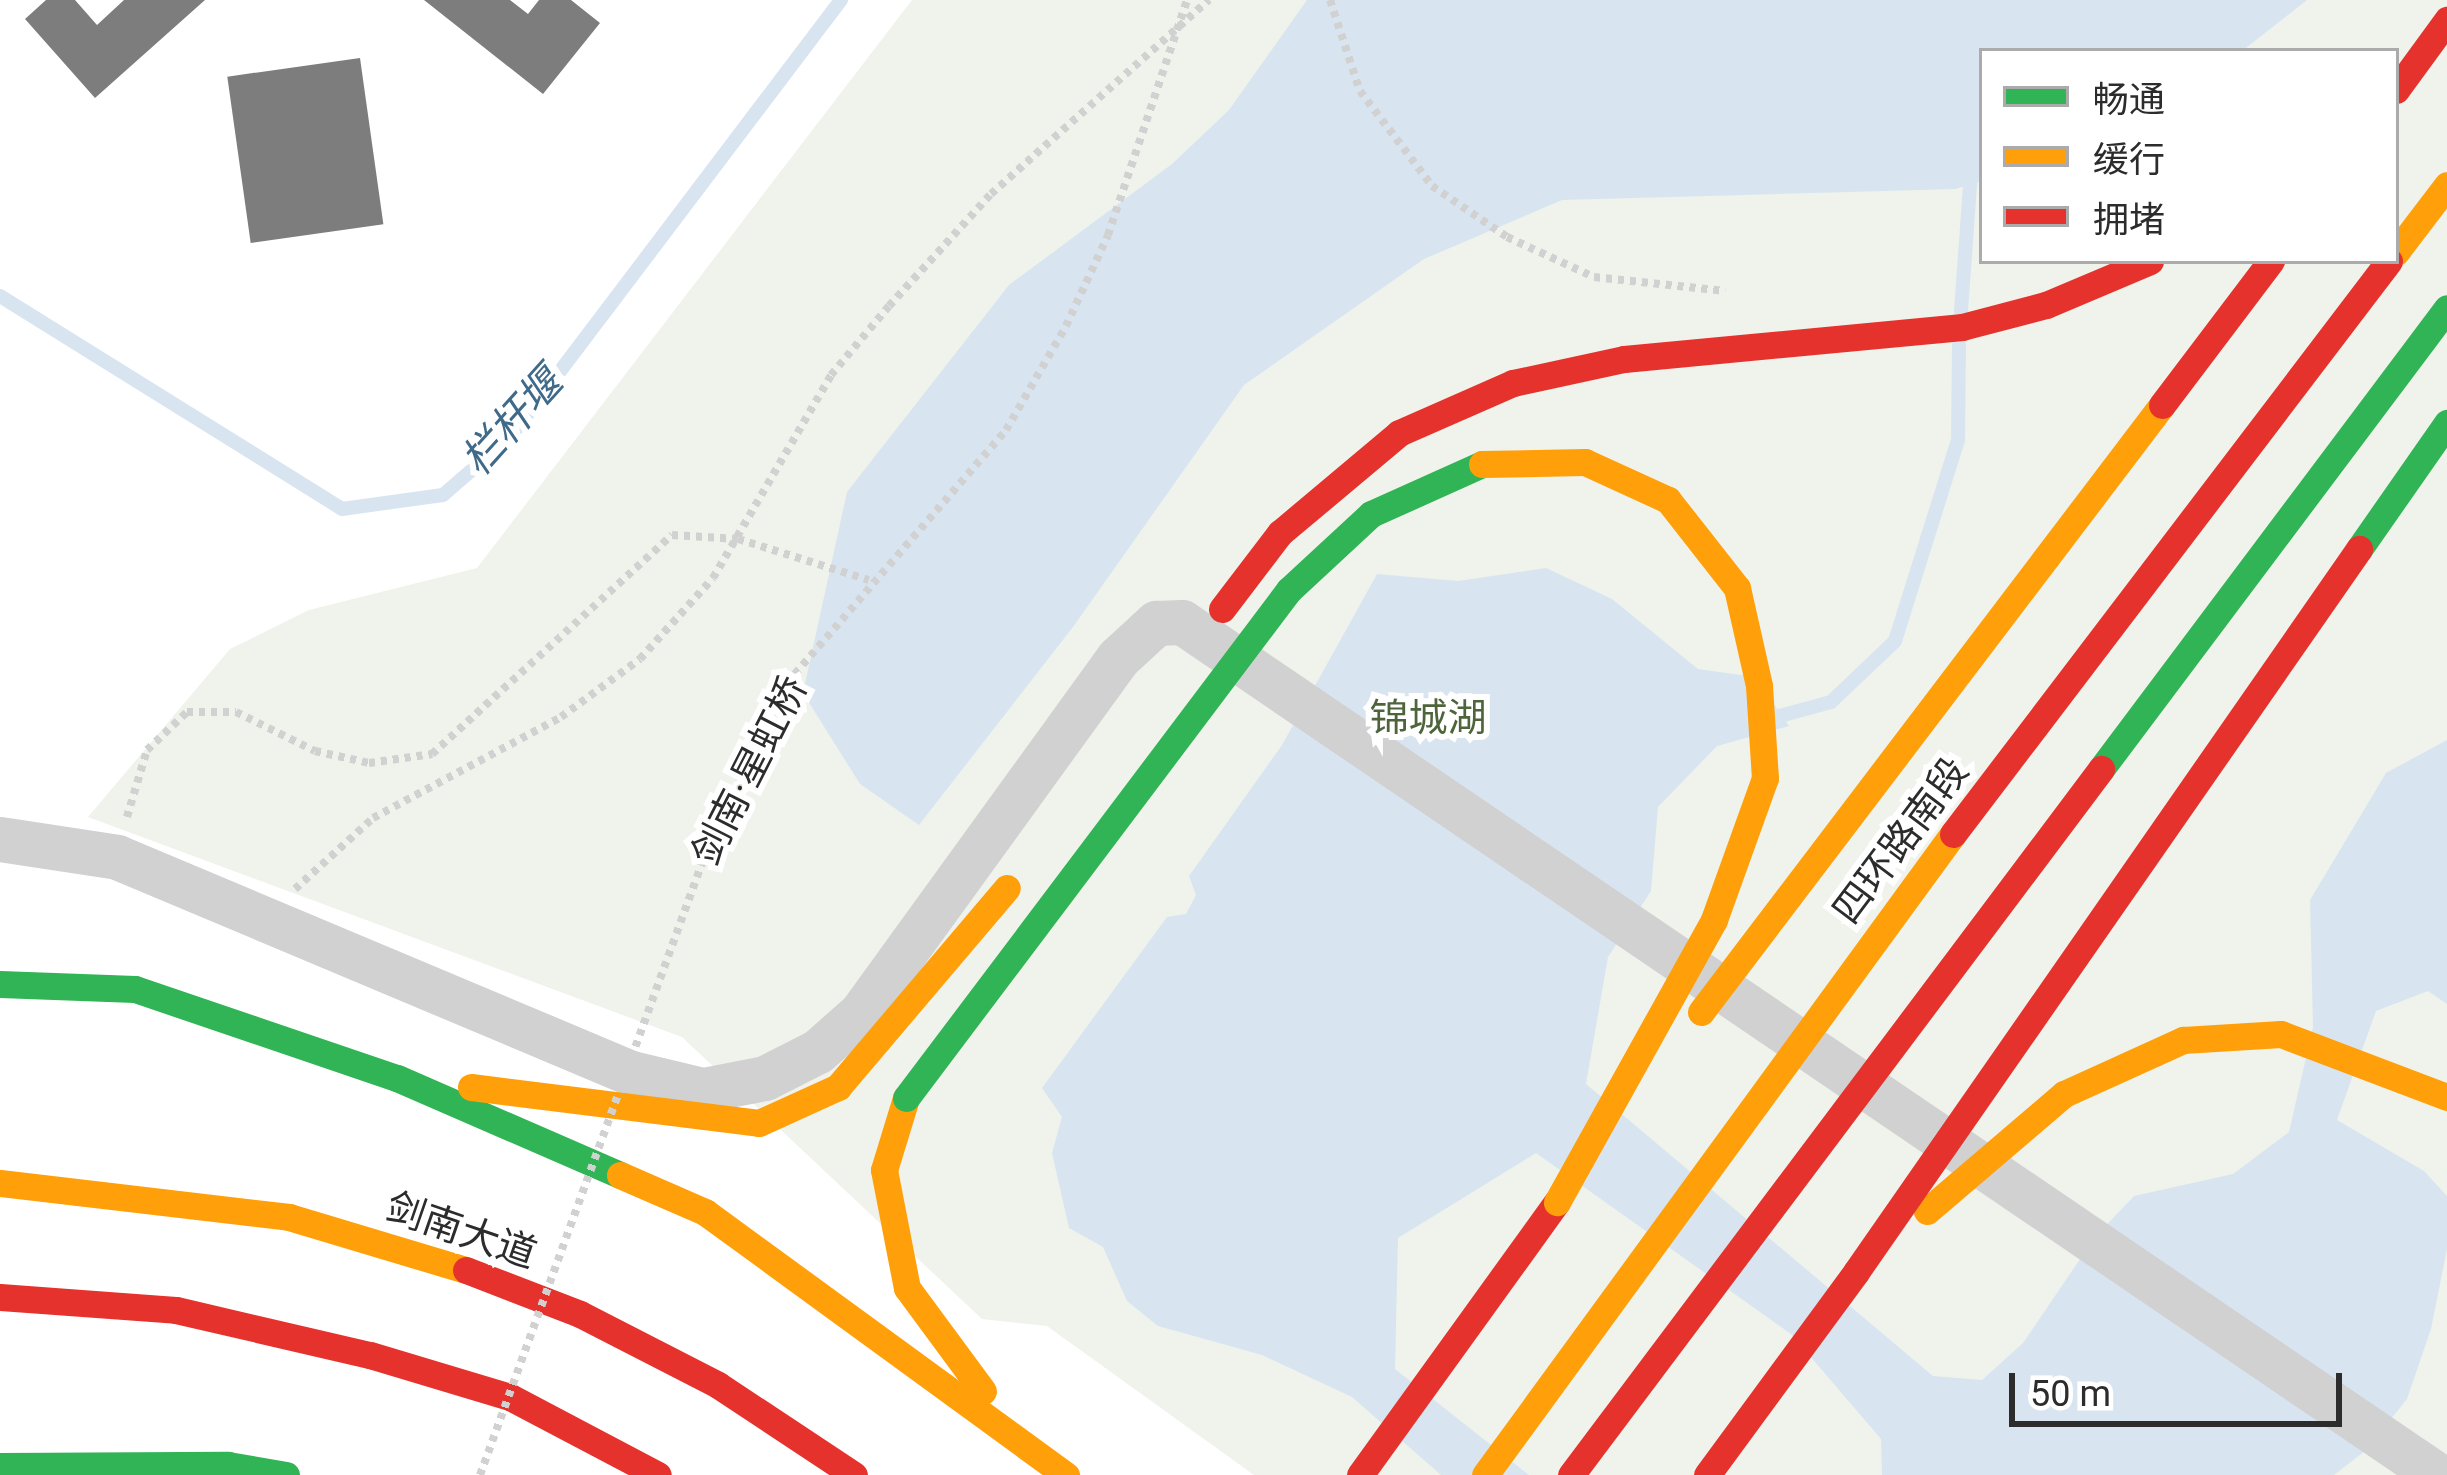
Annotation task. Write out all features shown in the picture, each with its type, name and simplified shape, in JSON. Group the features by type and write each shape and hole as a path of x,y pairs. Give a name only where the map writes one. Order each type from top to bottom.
{"highway":[{"path":"2399,57 2447,2"},
{"path":"2399,86 2447,20"},
{"path":"2399,248 2447,185"},
{"path":"1180,664 1298,519 1399,433 1514,383 1624,359 1962,327 2046,305 2143,264"},
{"path":"1360,1475 1557,1202 2268,264"},
{"name":"四环路南段","path":"1485,1475 1926,870 2388,264"},
{"path":"1571,1475 2447,308"},
{"path":"1707,1475 1856,1272 2447,423"},
{"path":"1021,1442 907,1288 884,1171 906,1098 1289,590 1371,514 1415,490 1484,463 1585,462 1668,500 1737,588 1759,686 1766,778 1714,920 1557,1202"},
{"path":"397,1078 759,1123 838,1087 1014,878"},
{"path":"0,984 135,988 397,1078 705,1212 1066,1475"},
{"path":"1856,1272 2064,1094 2182,1040 2281,1034 2447,1097"},
{"name":"剑南大道","path":"0,1184 289,1217 448,1263 580,1314 718,1385 854,1475"},
{"path":"0,1297 176,1310 370,1355 510,1397 658,1475"},
{"path":"0,1466 286,1475"}],"street":[{"path":"0,839 117,857 631,1072 703,1090 765,1078 818,1051 861,1013 1118,658 1156,623 1182,622 1279,683 2424,1466"}],"path":[{"name":"剑南·星虹桥","path":"480,1475 706,852 788,683 870,580 1006,430 1066,326 1108,235 1187,0"},
{"path":"276,922 305,872 373,818 561,717 640,659 713,578 831,376 889,306 991,194 1208,0"},
{"path":"1330,0 1360,91 1399,149 1432,186 1538,250 1594,277 1732,292"},
{"path":"127,817 147,751 187,712 236,712 315,752 369,763 432,754 672,535 739,539 870,580"}],"green space":[{"name":"锦城湖","path":"912,0 2447,0 2447,1475 1254,1475 1047,1326 982,1319 682,1037 88,817 230,649 309,610 477,568"}],"shaded area":[{"path":"1307,0 2307,0 2246,48 1979,48 1979,182 1955,189 1562,200 1424,259 1244,385 1073,627 919,825 860,784 803,693 847,492 1009,285 1172,164 1229,110"},
{"path":"1546,568 1612,599 1698,669 1755,677 1789,726 1717,746 1658,807 1651,891 1608,957 1586,1084 1933,1376 1982,1380 2023,1343 2095,1237 2134,1196 2233,1174 2289,1132 2313,1027 2310,900 2386,773 2447,740 2447,1004 2428,991 2376,1011 2337,1120 2424,1171 2447,1196 2447,1249 2431,1329 2407,1399 2365,1451 2334,1475 1882,1475 1881,1439 1791,1334 1536,1153 1398,1238 1395,1369 1529,1475 1441,1475 1352,1397 1262,1355 1158,1326 1127,1301 1103,1247 1069,1228 1052,1153 1062,1117 1042,1088 1167,917 1186,914 1196,895 1189,876 1282,745 1377,574 1458,581"}],"building":[{"path":"46,0 75,0 97,25 124,0 205,0 95,98 25,19"},
{"path":"424,0 510,0 528,14 539,0 571,0 600,23 543,94"},
{"path":"360,58 383,224 251,243 227,77"}],"waterway":[{"name":"栏杆堰","path":"0,296 342,509 443,495 511,436 841,0"},
{"path":"1961,311 1971,171"},
{"path":"1776,717 1831,702 1895,641 1958,440 1959,345"}],"traffic: fast":[{"path":"2101,769 2447,308"},
{"path":"2359,549 2447,423"},
{"path":"906,1098 1289,590 1371,514 1482,464"},
{"path":"0,984 135,989 397,1078 620,1175"},
{"path":"0,1466 228,1465 286,1475"}],"traffic: slow":[{"path":"2399,248 2447,185"},
{"path":"1701,1012 2162,405"},
{"path":"1482,464 1585,462 1668,500 1737,588 1759,686 1765,778 1714,920 1557,1202"},
{"path":"1485,1475 1953,834"},
{"path":"471,1087 759,1123 838,1087 1007,888"},
{"path":"1927,1211 2064,1094 2183,1040 2281,1034 2447,1097"},
{"path":"906,1098 884,1170 907,1288 983,1391"},
{"path":"620,1175 705,1212 1066,1475"},
{"path":"0,1183 289,1217 466,1270"}],"traffic: jam":[{"path":"2399,86 2447,20"},
{"path":"1222,609 1280,533 1399,433 1513,383 1624,359 1962,327 2046,305 2143,264"},
{"path":"2162,405 2269,264"},
{"path":"1953,834 2387,264"},
{"path":"1856,1272 2359,549"},
{"path":"1571,1475 2101,769"},
{"path":"1360,1475 1557,1202"},
{"path":"466,1270 580,1314 718,1385 854,1475"},
{"path":"1707,1475 1856,1272"},
{"path":"0,1297 176,1310 370,1355 510,1397 658,1475"}]}
